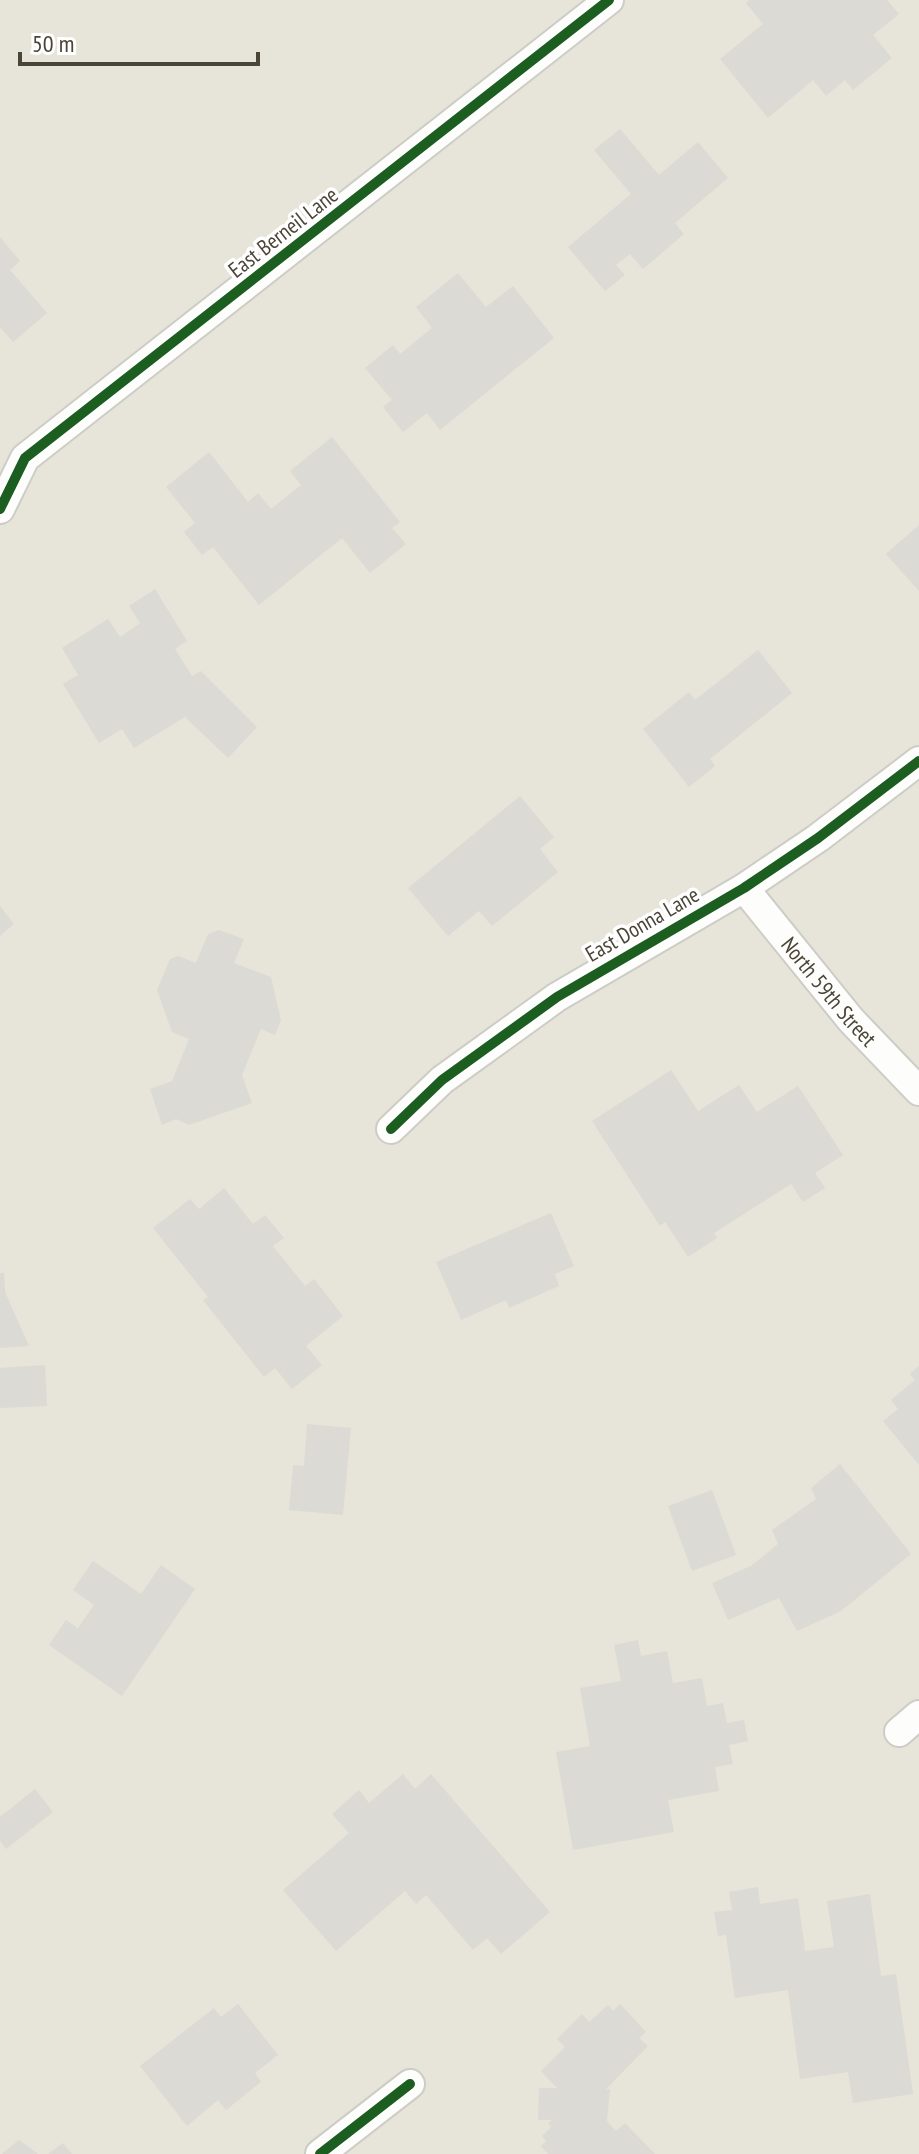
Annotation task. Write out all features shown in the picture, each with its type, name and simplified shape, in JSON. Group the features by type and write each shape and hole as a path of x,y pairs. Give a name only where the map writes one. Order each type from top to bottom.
{"street":[{"name":"East Berneil Lane","path":"0,509 25,458 609,0"},
{"name":"East Donna Lane","path":"391,1129 442,1080 557,997 744,888 818,838 919,761"},
{"name":"North 59th Street","path":"744,888 851,1020 919,1091"},
{"path":"320,2154 410,2084"}],"shaded area":[{"path":"0,0 919,0 919,2154 0,2154"}],"building":[{"path":"749,0 887,0 899,14 873,35 892,58 853,90 845,80 826,96 813,80 768,118 720,59 763,24 746,3"},
{"path":"620,129 659,175 698,142 728,178 675,223 684,234 643,269 630,254 616,265 625,275 605,291 568,247 631,194 594,150"},
{"path":"0,237 20,261 10,270 47,313 13,342 0,327"},
{"path":"458,273 486,307 513,286 554,338 440,430 427,413 403,432 383,407 392,400 365,368 393,345 400,354 432,328 416,307"},
{"path":"332,437 400,522 392,528 406,544 370,573 342,538 259,605 213,547 202,555 184,532 195,523 166,487 209,452 248,502 258,493 271,509 301,485 290,471"},
{"path":"919,525 919,591 886,554"},
{"path":"155,589 187,641 175,649 192,676 201,671 257,727 228,758 185,717 134,748 122,729 99,743 63,684 78,675 62,648 108,619 120,637 140,623 129,606"},
{"path":"758,650 792,693 710,759 715,766 689,787 643,729 689,692 695,700"},
{"path":"520,796 554,837 540,849 558,872 492,926 479,911 448,936 408,888"},
{"path":"0,906 14,924 0,936"},
{"path":"219,930 244,939 234,963 271,977 281,1020 275,1035 261,1029 242,1075 252,1103 189,1125 176,1119 162,1125 150,1089 172,1081 189,1039 172,1032 157,990 170,959 178,956 196,963 208,934"},
{"path":"671,1070 698,1111 739,1085 757,1112 798,1086 843,1155 815,1173 825,1188 803,1202 791,1184 714,1233 717,1238 688,1257 665,1222 660,1226 592,1121"},
{"path":"224,1188 253,1224 265,1215 284,1238 273,1246 305,1286 314,1279 343,1316 306,1346 322,1365 292,1389 275,1368 264,1377 203,1300 208,1297 153,1228 190,1199 199,1209"},
{"path":"551,1213 574,1266 555,1274 559,1286 509,1308 506,1300 461,1320 436,1262"},
{"path":"0,1273 4,1273 5,1292 29,1346 0,1348"},
{"path":"45,1365 47,1406 0,1408 0,1368"},
{"path":"919,1366 919,1465 883,1421 898,1409 891,1400 915,1380 910,1374"},
{"path":"307,1424 351,1428 343,1515 289,1510 293,1465 304,1466"},
{"path":"840,1464 911,1554 841,1611 797,1631 779,1598 728,1620 712,1583 751,1566 778,1544 772,1530 816,1499 811,1488"},
{"path":"712,1490 736,1555 692,1571 668,1506"},
{"path":"93,1561 141,1594 161,1565 195,1589 122,1696 49,1645 66,1620 78,1628 94,1605 73,1590"},
{"path":"638,1640 641,1656 667,1651 673,1683 702,1678 707,1706 723,1703 727,1723 744,1720 748,1741 729,1745 733,1764 715,1767 719,1791 668,1800 674,1832 573,1850 556,1752 590,1746 580,1688 621,1681 614,1645"},
{"path":"403,1774 415,1789 431,1774 550,1912 501,1954 487,1938 473,1950 426,1895 416,1904 405,1891 336,1951 283,1890 349,1833 332,1814 359,1790 369,1803"},
{"path":"35,1789 53,1812 6,1849 0,1841 0,1817"},
{"path":"758,1887 760,1904 798,1898 805,1951 834,1947 827,1901 870,1894 881,1976 896,1974 913,2094 853,2103 848,2072 800,2079 788,1990 735,1998 726,1935 718,1936 714,1912 732,1910 729,1892"},
{"path":"238,2004 278,2055 255,2073 261,2082 226,2110 218,2100 187,2126 140,2066 214,2008 221,2017"},
{"path":"620,2004 646,2032 639,2038 648,2046 606,2089 610,2089 607,2121 616,2131 625,2123 655,2154 548,2154 541,2146 546,2141 542,2136 551,2127 548,2123 552,2120 538,2120 539,2088 557,2088 541,2071 565,2047 557,2039 582,2014 589,2022 608,2005 613,2011"},
{"path":"19,2140 38,2154 2,2154"},
{"path":"63,2143 72,2154 48,2154"}],"cycle path":[{"path":"0,509 25,458 609,0"},
{"path":"391,1129 442,1080 557,997 744,888 818,838 919,761"},
{"path":"320,2154 410,2084"}]}
